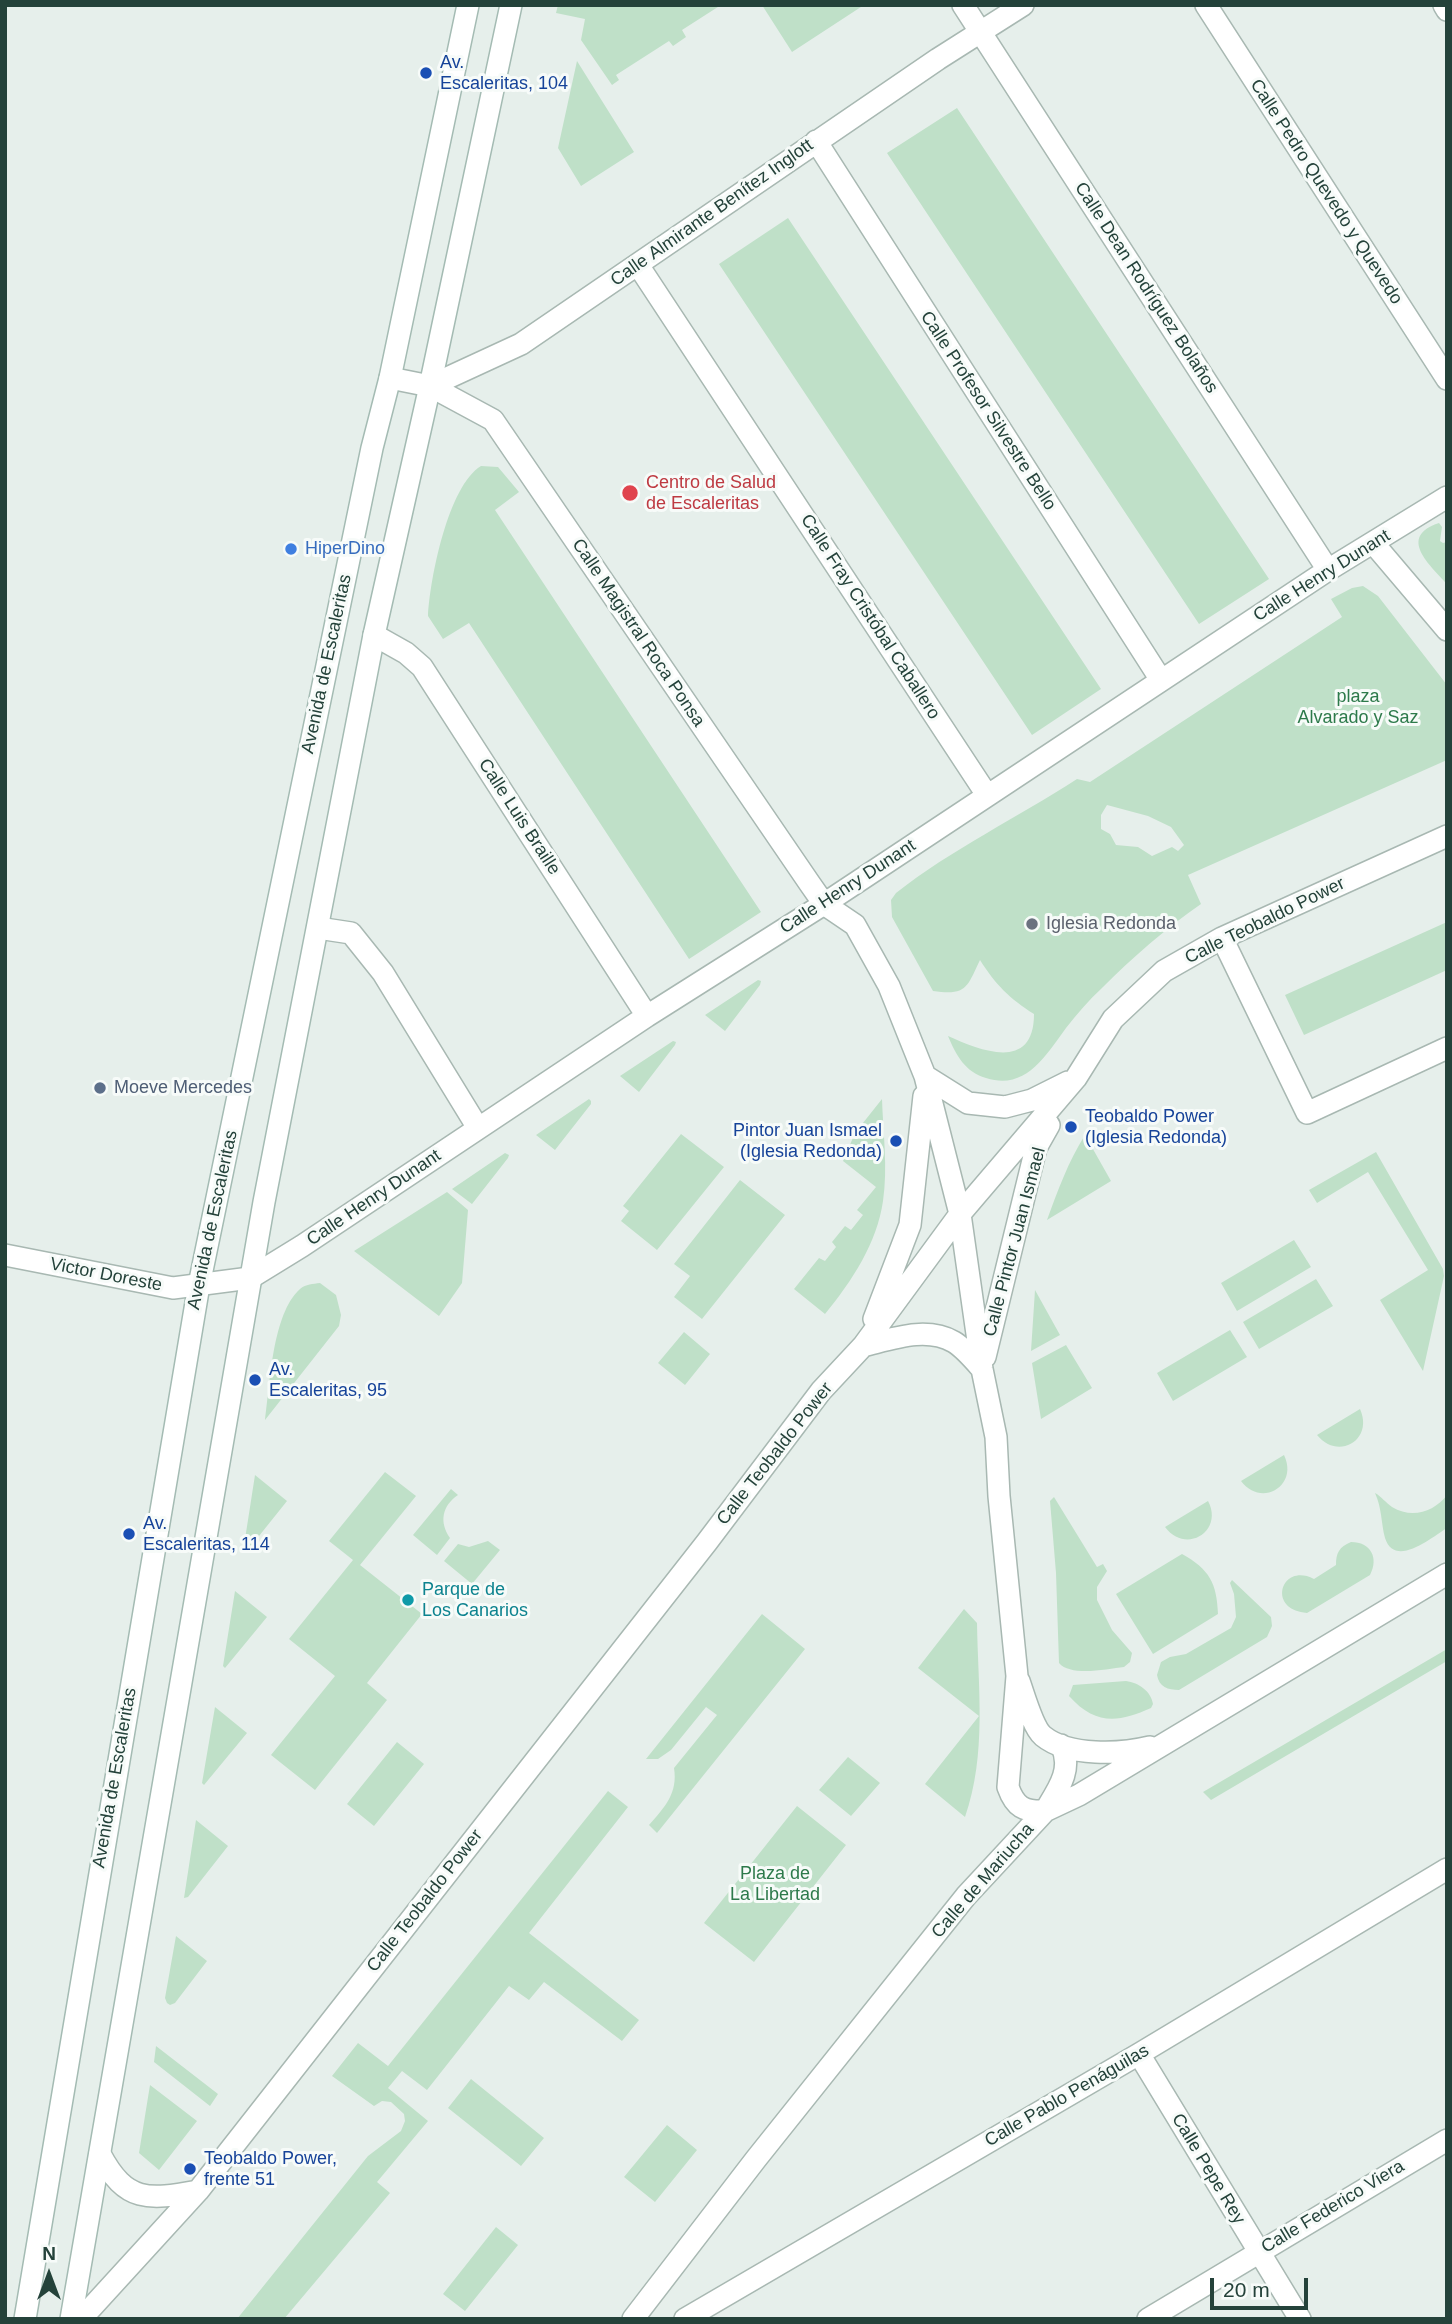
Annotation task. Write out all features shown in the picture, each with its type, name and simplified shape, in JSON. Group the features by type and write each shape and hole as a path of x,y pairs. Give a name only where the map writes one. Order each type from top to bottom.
{"street":[{"name":"Avenida de Escaleritas","path":"25,2319 199,1284 372,448 390,378 468,5"},
{"path":"71,2319 250,1278 374,635 511,5"},
{"name":"Calle Dean Rodríguez Bolaños","path":"963,5 1328,570"},
{"name":"Calle Almirante Benítez Inglott","path":"430,386 521,344 937,59 1023,5"},
{"name":"Calle Pedro Quevedo y Quevedo","path":"1206,5 1447,379"},
{"path":"1444,5 1447,10"},
{"name":"Calle Profesor Silvestre Bello","path":"816,141 1161,680"},
{"name":"Calle Fray Cristóbal Caballero","path":"638,265 987,795"},
{"path":"390,378 430,386"},
{"name":"Calle Magistral Roca Ponsa","path":"430,386 494,420 824,904"},
{"name":"Calle Henry Dunant","path":"250,1278 647,1016 824,904 1328,570 1447,497"},
{"path":"1374,544 1447,630"},
{"name":"Calle Luis Braille","path":"374,635 405,653 422,667 647,1016"},
{"name":"Calle Teobaldo Power","path":"81,2319 198,2191 707,1542 813,1402 863,1346 960,1214 1076,1078 1113,1019 1164,971 1222,939 1447,836"},
{"name":"Calle Pintor Juan Ismael","path":"824,904 855,925 889,986 925,1076 960,1214 982,1369 996,1437 999,1496 1017,1676 1008,1787 1019,1808 1030,1812 1045,1811"},
{"path":"318,928 351,933 383,974 478,1128"},
{"path":"1222,939 1307,1113 1447,1048"},
{"path":"925,1076 968,1103 1005,1107 1032,1100 1076,1078"},
{"name":"Calle Pintor Juan Ismael","path":"863,1346 910,1225 925,1076"},
{"name":"Calle Pintor Juan Ismael","path":"982,1369 1036,1148 1076,1078"},
{"name":"Victor Doreste","path":"5,1255 173,1288 250,1278"},
{"name":"Calle Pintor Juan Ismael","path":"863,1346 916,1334 936,1335 955,1343 982,1369"},
{"name":"Calle de Mariucha","path":"633,2319 756,2159 966,1896 1045,1811 1080,1795 1447,1574"},
{"name":"Calle Pintor Juan Ismael","path":"1017,1676 1037,1729 1043,1736 1061,1745"},
{"path":"1045,1811 1063,1779 1066,1760 1061,1745 1096,1752 1131,1752 1162,1744"},
{"name":"Calle Pablo Penáguilas","path":"685,2319 1139,2054 1447,1869"},
{"name":"Calle Pepe Rey","path":"1139,2054 1300,2319"},
{"name":"Calle Federico Viera","path":"1148,2319 1447,2140"},
{"path":"100,2154 112,2176 135,2192 151,2197 198,2191"}],"green space":[{"path":"558,5 721,5 682,30 686,37 673,46 669,41 616,75 619,80 612,85 581,40 585,19 556,13"},
{"path":"762,5 864,5 792,52"},
{"path":"577,61 634,152 581,186 558,148"},
{"path":"957,108 1269,579 1199,624 887,153"},
{"path":"788,218 1101,689 1032,735 719,264"},
{"path":"481,466 498,467 519,492 495,510 761,912 689,959 469,623 443,639 428,616 432,580 450,512 469,477"},
{"path":"1439,523 1442,527 1440,541 1447,542 1447,584 1426,560 1419,543 1420,536 1427,529"},
{"name":"plaza Alvarado y Saz","path":"1363,586 1378,596 1447,685 1447,760 1188,875 1201,904 1125,965 1079,1012 1034,1068 1024,1075 1000,1081 972,1072 958,1056 948,1036 990,1051 1015,1050 1025,1044 1032,1032 1034,1014 1004,990 980,960 964,988 953,992 933,991 892,917 891,900 896,893 962,848 1077,779 1090,782 1342,617 1331,599 1352,588","holes":["1107,805 1148,816 1171,827 1184,845 1178,851 1172,847 1152,856 1138,847 1116,845 1110,834 1101,829 1101,815"]},
{"path":"1447,922 1447,970 1304,1035 1285,995"},
{"path":"758,980 761,981 760,985 725,1031 705,1015"},
{"path":"673,1041 676,1042 675,1045 639,1092 620,1076"},
{"path":"589,1099 591,1104 555,1150 536,1135"},
{"path":"882,1099 885,1176 880,1217 862,1261 825,1314 794,1289 819,1258 825,1261 836,1247 832,1242 845,1226 851,1230 863,1215 857,1210 876,1187 843,1161 855,1133"},
{"path":"681,1134 724,1167 657,1250 621,1221 629,1211 623,1206"},
{"path":"1085,1135 1111,1181 1047,1220 1068,1166"},
{"path":"1376,1152 1443,1269 1444,1276 1423,1371 1380,1300 1428,1270 1368,1172 1317,1203 1309,1190"},
{"path":"505,1153 509,1155 508,1158 472,1204 452,1189"},
{"path":"740,1180 785,1215 702,1319 674,1297 690,1276 674,1264"},
{"path":"447,1192 468,1210 462,1283 439,1316 354,1251"},
{"path":"1294,1240 1311,1267 1237,1311 1221,1283"},
{"path":"1316,1279 1333,1306 1259,1349 1243,1322"},
{"path":"320,1283 336,1295 341,1315 339,1326 265,1420 274,1351 283,1315 300,1289"},
{"path":"1035,1290 1060,1335 1031,1351"},
{"path":"1230,1330 1247,1357 1173,1401 1157,1373"},
{"path":"684,1332 710,1354 685,1385 658,1363"},
{"path":"1066,1345 1092,1388 1041,1419 1032,1363"},
{"path":"1360,1409 1362,1430 1352,1443 1335,1446 1325,1443 1317,1435"},
{"path":"1284,1455 1286,1476 1276,1490 1258,1493 1241,1481"},
{"path":"385,1472 416,1496 360,1565 422,1614 367,1683 387,1700 315,1790 271,1755 335,1676 289,1639 353,1560 329,1541"},
{"path":"255,1475 287,1501 247,1551 243,1552"},
{"path":"451,1489 458,1495 448,1504 443,1520 450,1538 437,1555 413,1535"},
{"path":"1375,1493 1392,1507 1407,1513 1422,1512 1436,1506 1447,1495 1447,1528 1414,1548 1397,1551 1390,1547 1385,1538"},
{"path":"1054,1497 1097,1567 1103,1564 1107,1571 1097,1587 1097,1600 1112,1630 1132,1653 1130,1662 1124,1667 1080,1671 1059,1663 1050,1501"},
{"path":"1208,1501 1212,1512 1211,1522 1200,1536 1183,1539 1165,1527"},
{"path":"488,1541 500,1550 472,1584 444,1561 458,1544 469,1547"},
{"path":"1351,1542 1364,1545 1371,1552 1374,1563 1370,1575 1307,1613 1294,1610 1286,1604 1282,1596 1286,1581 1303,1575 1314,1579 1336,1565 1339,1551"},
{"path":"1182,1554 1199,1565 1210,1578 1216,1594 1218,1614 1153,1654 1116,1594"},
{"path":"1232,1580 1271,1617 1272,1626 1267,1637 1179,1690 1165,1687 1157,1675 1161,1662 1186,1654 1231,1628 1236,1617 1230,1583"},
{"path":"235,1591 267,1617 225,1668 223,1666"},
{"path":"964,1609 977,1623 980,1721 976,1769 965,1817 925,1784 979,1716 918,1668"},
{"path":"762,1614 805,1649 657,1833 649,1825 665,1806 672,1792 674,1768 717,1715 706,1707 671,1750 658,1759 646,1759"},
{"path":"1447,1649 1447,1661 1211,1800 1203,1792"},
{"path":"1126,1681 1147,1692 1152,1699 1151,1708 1128,1717 1107,1718 1088,1712 1069,1696 1073,1685"},
{"path":"215,1707 247,1733 204,1785 202,1783"},
{"path":"397,1742 424,1764 374,1826 347,1804"},
{"path":"848,1757 880,1783 851,1816 819,1790"},
{"path":"608,1791 628,1807 529,1933 639,2020 622,2041 544,1982 529,2000 509,1986 427,2090 402,2071 388,2088 428,2121 377,2182 390,2193 284,2319 237,2319 368,2156 401,2131 405,2121 404,2114 391,2102 382,2101 374,2106 332,2076 358,2043 388,2066"},
{"name":"Plaza de La Libertad","path":"797,1806 846,1845 754,1962 704,1923"},
{"path":"196,1820 228,1846 188,1897 184,1898"},
{"path":"176,1936 207,1961 175,2003 170,2005 165,1998"},
{"path":"156,2046 218,2094 210,2106 154,2062"},
{"path":"471,2079 544,2138 521,2166 448,2108"},
{"path":"150,2085 197,2121 159,2170 139,2153"},
{"path":"667,2125 697,2150 655,2202 624,2177"},
{"path":"496,2227 518,2245 465,2311 443,2294"}],"place":[{"name":"Av. Escaleritas, 104","path":"426,73"},
{"name":"Centro de Salud de Escaleritas","path":"630,493"},
{"name":"HiperDino","path":"291,549"},
{"name":"Iglesia Redonda","path":"1032,924"},
{"name":"Moeve Mercedes","path":"100,1088"},
{"name":"Teobaldo Power (Iglesia Redonda)","path":"1071,1127"},
{"name":"Pintor Juan Ismael (Iglesia Redonda)","path":"896,1141"},
{"name":"Av. Escaleritas, 95","path":"255,1380"},
{"name":"Av. Escaleritas, 114","path":"129,1534"},
{"name":"Parque de Los Canarios","path":"408,1600"},
{"name":"Teobaldo Power, frente 51","path":"190,2169"}]}
